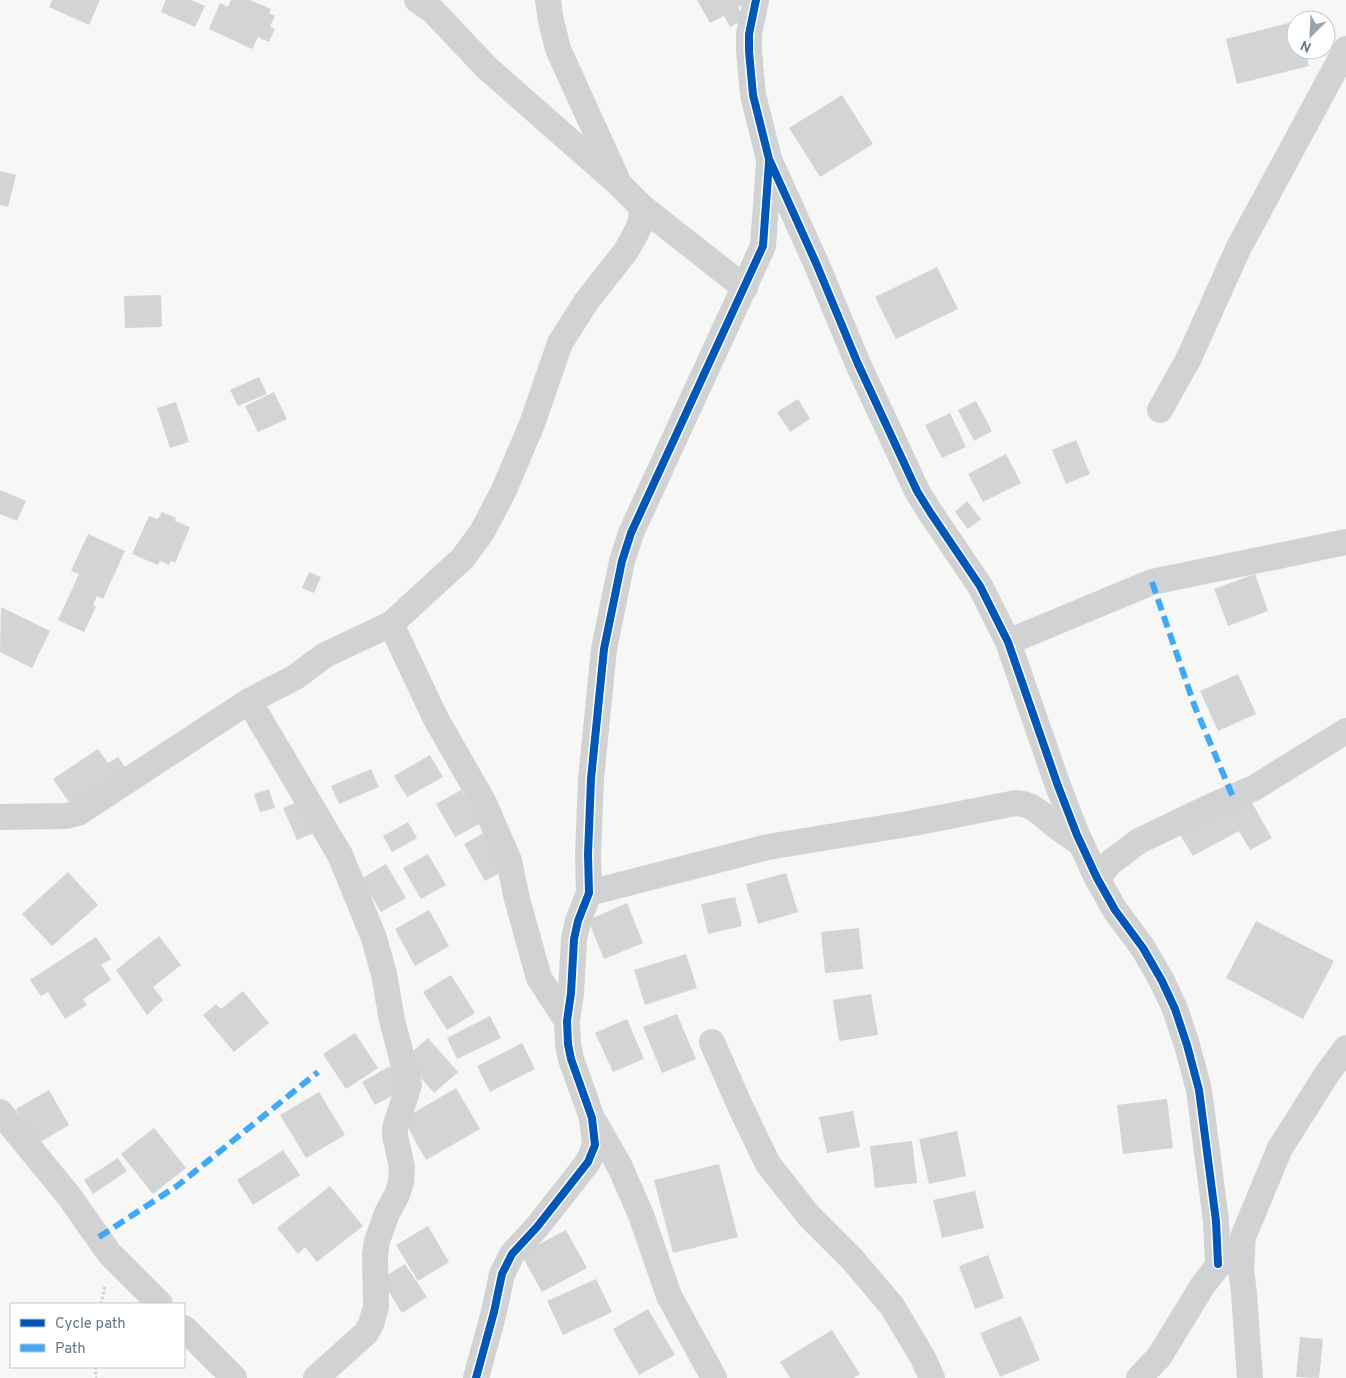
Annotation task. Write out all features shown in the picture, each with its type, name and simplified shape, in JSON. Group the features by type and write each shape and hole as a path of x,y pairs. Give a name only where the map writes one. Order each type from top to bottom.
{"street":[{"path":"417,0 433,11 487,68 619,184 642,207 745,288"},
{"path":"548,0 558,49 619,184"},
{"path":"756,0 749,34 749,51 753,95 769,159 858,364 917,491 980,586 1008,642 1058,786 1096,878 1115,910 1143,948 1162,980 1175,1008 1187,1044 1200,1100 1216,1221 1218,1264"},
{"path":"1160,410 1189,358 1238,249 1346,49"},
{"path":"714,1378 669,1296 641,1215 620,1168 592,1118 571,1059 567,1021 571,993 574,939 589,893 589,819 604,649 622,561 634,524 763,246 769,159"},
{"path":"0,817 66,816 78,813 249,701 294,678 325,655 355,639 391,624 463,558 482,532 504,490 525,440 560,343 586,302 636,236 642,207"},
{"path":"1008,642 1152,582 1346,542"},
{"path":"391,624 436,720 488,810 509,861 539,978 567,1021"},
{"path":"249,701 340,855 374,938 409,1085 395,1128 402,1167 401,1182 377,1242 375,1254 376,1307 371,1324 366,1333 316,1378"},
{"path":"1096,878 1111,862 1139,841 1254,788 1346,732"},
{"path":"589,893 768,847 914,823 1016,803 1026,804 1042,812 1054,825 1082,845"},
{"path":"712,1042 768,1164 809,1216 852,1259 892,1306 923,1358 932,1378"},
{"path":"1250,1378 1244,1293 1240,1269 1243,1237 1280,1148 1327,1074 1346,1048"},
{"path":"0,1112 69,1196 109,1253 159,1303"},
{"path":"476,1378 502,1274 512,1254 537,1227 588,1162 595,1145 592,1118"},
{"path":"1139,1378 1160,1357 1184,1315 1218,1264 1243,1237"},
{"path":"185,1329 234,1378"}],"building":[{"path":"52,0 100,0 89,25 49,7"},
{"path":"166,0 191,0 205,6 195,27 161,12"},
{"path":"231,0 250,0 271,9 269,13 275,16 270,26 275,29 269,42 258,37 252,49 209,29 220,3 228,7"},
{"path":"697,0 751,0 738,7 745,19 730,27 724,16 710,23"},
{"path":"1286,24 1286,60 1308,60 1309,66 1237,84 1226,39"},
{"path":"842,95 873,144 820,177 789,128"},
{"path":"0,171 16,175 8,207 0,205"},
{"path":"937,267 958,309 896,339 875,297"},
{"path":"161,295 162,327 125,328 124,296"},
{"path":"259,377 267,394 238,406 230,390"},
{"path":"274,392 287,419 258,432 245,406"},
{"path":"798,399 810,419 790,432 777,412"},
{"path":"976,401 992,431 974,441 958,410"},
{"path":"176,402 189,442 170,448 157,408"},
{"path":"950,413 966,447 942,458 925,425"},
{"path":"1076,440 1090,474 1066,484 1052,450"},
{"path":"1006,454 1021,483 983,502 968,474"},
{"path":"0,490 26,501 17,521 0,514"},
{"path":"967,501 981,519 968,529 955,512"},
{"path":"162,512 176,518 175,521 190,527 175,563 171,561 169,565 160,561 158,565 132,554 149,516 158,519"},
{"path":"88,534 125,551 103,599 97,596 93,605 96,607 84,632 58,620 79,574 71,571"},
{"path":"309,572 321,577 314,593 302,588"},
{"path":"1255,574 1268,611 1228,626 1214,589"},
{"path":"1,607 50,631 32,668 0,652"},
{"path":"1238,674 1256,714 1218,731 1200,691"},
{"path":"98,749 108,763 118,757 128,771 73,808 53,779"},
{"path":"430,755 443,777 407,797 394,776"},
{"path":"371,769 379,787 339,804 331,786"},
{"path":"269,789 275,808 260,812 254,794"},
{"path":"461,790 481,823 455,837 436,804"},
{"path":"1248,796 1272,838 1250,850 1239,831 1193,856 1180,835"},
{"path":"300,801 314,833 297,840 283,808"},
{"path":"408,822 417,838 392,852 383,836"},
{"path":"487,831 509,868 485,881 464,844"},
{"path":"428,854 446,885 421,899 403,868"},
{"path":"386,864 406,898 381,912 361,879"},
{"path":"68,872 98,905 52,946 22,914"},
{"path":"786,873 798,912 758,924 746,884"},
{"path":"735,897 742,926 708,934 701,904"},
{"path":"627,903 643,943 604,959 588,920"},
{"path":"429,910 449,946 415,966 395,929"},
{"path":"1256,921 1334,961 1303,1019 1226,978"},
{"path":"859,928 863,969 825,973 821,932"},
{"path":"159,936 181,965 153,987 163,1000 147,1015 116,970"},
{"path":"96,937 111,959 101,965 111,980 83,999 87,1005 65,1019 48,992 41,996 30,980"},
{"path":"686,954 697,988 645,1005 634,970"},
{"path":"451,975 475,1013 447,1030 423,992"},
{"path":"243,991 269,1023 234,1052 203,1015 216,1004 221,1009"},
{"path":"871,994 878,1035 839,1041 833,1000"},
{"path":"677,1014 696,1059 662,1073 643,1027"},
{"path":"490,1016 501,1038 457,1059 447,1038"},
{"path":"627,1019 644,1059 613,1072 595,1033"},
{"path":"355,1033 378,1068 346,1089 323,1054"},
{"path":"428,1038 458,1072 434,1093 404,1059"},
{"path":"522,1043 535,1069 490,1092 477,1066"},
{"path":"390,1066 403,1090 375,1105 362,1082"},
{"path":"456,1088 480,1129 426,1160 403,1119"},
{"path":"49,1090 69,1125 37,1144 16,1109"},
{"path":"319,1092 345,1135 306,1158 280,1115"},
{"path":"1167,1099 1173,1148 1123,1154 1117,1105"},
{"path":"853,1111 860,1147 827,1153 819,1117"},
{"path":"154,1128 186,1168 153,1194 121,1154"},
{"path":"957,1131 966,1176 929,1184 919,1139"},
{"path":"912,1141 917,1183 875,1188 870,1146"},
{"path":"283,1150 300,1175 253,1205 237,1180"},
{"path":"118,1158 127,1171 93,1194 84,1180"},
{"path":"719,1164 738,1237 673,1253 654,1180"},
{"path":"330,1186 363,1226 317,1262 305,1247 298,1254 277,1228"},
{"path":"975,1191 984,1228 942,1238 933,1200"},
{"path":"428,1226 449,1262 418,1281 396,1245"},
{"path":"566,1230 587,1268 542,1292 521,1254"},
{"path":"988,1255 1004,1298 975,1309 959,1266"},
{"path":"405,1264 427,1297 402,1313 381,1279"},
{"path":"596,1279 612,1312 563,1335 547,1301"},
{"path":"648,1309 675,1355 639,1375 613,1329"},
{"path":"1021,1316 1040,1360 1000,1377 980,1333"},
{"path":"832,1330 860,1374 853,1378 790,1378 780,1362"},
{"path":"1300,1337 1323,1339 1319,1378 1296,1377"}],"marked path":[{"path":"1152,582 1195,707 1233,797"},
{"path":"99,1237 177,1186 318,1072"}],"cycle path":[{"path":"756,0 749,34 749,51 753,95 769,159 816,263 858,364 917,491 980,586 1008,642 1058,786 1077,835 1097,878 1115,910 1143,948 1175,1009 1199,1090 1216,1221 1218,1264"},
{"path":"476,1378 502,1274 512,1254 537,1227 588,1162 595,1145 592,1118 571,1059 567,1021 571,993 574,939 578,921 589,893 588,854 591,779 604,649 622,561 631,533 763,246 769,162"}]}
